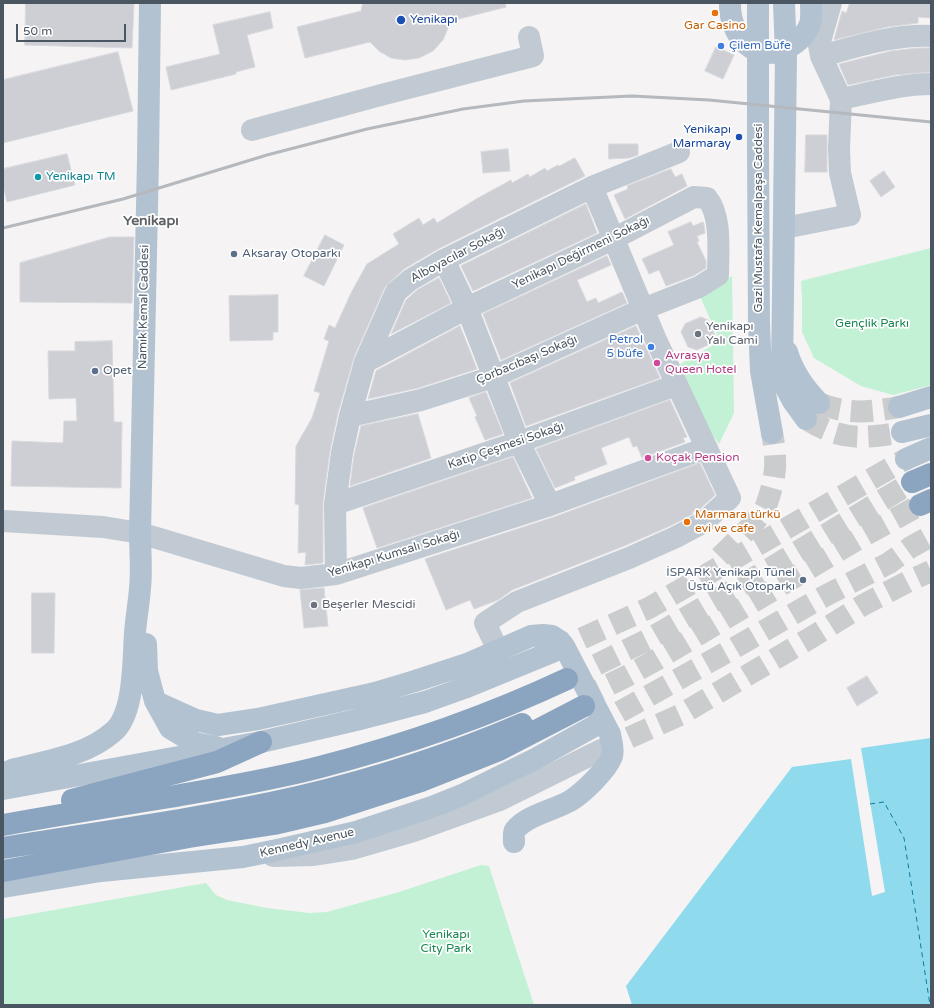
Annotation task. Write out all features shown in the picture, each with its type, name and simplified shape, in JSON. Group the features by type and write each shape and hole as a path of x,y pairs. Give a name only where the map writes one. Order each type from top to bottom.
{"highway":[{"path":"3,824 221,788 320,767 371,753 470,720 567,679"},
{"path":"3,848 221,812 298,797 398,770 582,703 499,750 421,781 325,812 274,824 189,837 3,871"},
{"path":"3,816 217,762 261,742"}],"main road":[{"name":"Namık Kemal Caddesi","path":"140,587 150,3"},
{"path":"730,3 731,20 740,39 748,46 764,53 776,53 785,50 804,35 810,24 811,3"},
{"name":"Gazi Mustafa Kemalpaşa Caddesi","path":"758,3 761,371 772,433"},
{"name":"Gazi Mustafa Kemalpaşa Caddesi","path":"784,3 786,55 782,372 786,388 796,405 813,411"},
{"path":"899,407 931,398"},
{"path":"902,432 931,425"},
{"path":"906,459 931,448"},
{"path":"140,587 145,615 147,671 156,702 170,728 195,743 226,748"},
{"path":"3,774 12,770 84,750 100,742 115,731 126,709 132,690 135,632 140,587"},
{"path":"156,702 196,720 218,725 258,720 375,693 467,664 531,636 552,636 560,641 576,666 610,734 612,755 603,770 586,788 570,801 527,820 516,829 514,833 514,842"},
{"path":"3,789 261,742 356,720 425,702 464,688 552,652"},
{"name":"Kennedy Avenue","path":"3,887 101,870 244,857 356,832 432,808 462,795 591,728"}],"street":[{"path":"784,228 850,215 840,173 839,149 841,99 821,56 819,45 830,3"},
{"path":"821,56 886,40 922,35 931,36"},
{"path":"252,130 533,56 529,36"},
{"path":"841,99 899,87 931,84"},
{"name":"Alboyacılar Sokağı","path":"336,574 335,504 342,453 350,416 365,362 396,292 410,280 444,260 592,187 679,152"},
{"path":"498,650 485,623 517,602 629,558 676,537 704,522 730,498 676,385 592,187"},
{"name":"Yenikapı Değirmeni Sokağı","path":"365,362 467,308 613,239 694,197 707,198 712,205 717,228 718,275 698,287"},
{"path":"444,260 467,308 519,442 550,504"},
{"name":"Çorbacıbaşı Sokağı","path":"350,416 422,400 494,377 643,309 698,287"},
{"name":"Katip Çeşmesi Sokağı","path":"335,504 519,442 676,385"},
{"name":"Yenikapı Kumsalı Sokağı","path":"3,521 104,527 140,533 284,576 302,578 336,574 550,504 706,448"},
{"path":"244,857 314,855 352,849 414,831 500,800 599,751"}],"green space":[{"name":"Gençlik Parkı","path":"931,248 931,385 893,395 861,386 814,358 802,332 801,281"},
{"path":"732,276 734,413 719,444 710,431 677,366 720,341 698,292"},
{"name":"Yenikapı City Park","path":"481,865 489,866 534,1005 3,1005 3,919 206,883 216,895 227,900 267,908 309,913 327,912 399,892"}],"water":[{"path":"931,738 931,1005 632,1005 626,986 792,767 851,759 872,896 885,892 861,748"}],"building":[{"path":"26,3 134,3 132,48 25,45"},
{"path":"363,3 505,3 506,7 451,21 443,40 433,51 419,58 405,60 391,58 379,51 370,42 305,58 297,27 361,11"},
{"path":"850,3 931,3 931,18 918,17 918,23 887,27 834,40 842,11 846,13"},
{"path":"270,12 273,28 247,35 255,67 236,72 236,74 171,90 166,67 220,54 213,25"},
{"path":"716,47 734,55 723,79 705,71"},
{"path":"931,48 931,72 895,75 848,85 839,64 891,51"},
{"path":"118,52 133,111 3,143 3,80"},
{"path":"806,135 827,135 827,172 805,172"},
{"path":"609,144 638,144 638,155 629,158 609,159"},
{"path":"508,149 510,171 483,173 481,152"},
{"name":"Yenikapı TM","path":"67,154 75,185 7,202 3,185 3,169"},
{"path":"575,158 585,176 438,249 404,269 385,287 354,357 338,413 330,451 323,502 323,563 305,565 306,552 298,553 299,505 295,504 296,446 312,418 320,393 314,391 329,341 324,339 329,325 335,328 351,293 367,264 399,244 393,234 419,218 423,225 434,218 437,223 511,180 512,183 528,174 530,177 545,168 547,171"},
{"path":"671,169 675,177 682,174 687,186 625,219 614,195 628,189 627,186"},
{"path":"884,171 895,187 881,197 870,181"},
{"path":"586,204 597,233 473,291 461,266"},
{"path":"691,222 693,226 703,222 704,225 705,233 697,236 699,241 697,242 706,261 706,268 693,276 666,286 659,270 649,274 642,259 674,245 668,232"},
{"path":"325,235 344,245 324,286 304,276"},
{"path":"110,237 134,237 132,303 20,302 20,263"},
{"path":"607,256 611,265 577,280 587,302 596,298 598,303 622,292 627,303 501,360 483,314"},
{"path":"439,278 451,303 391,334 406,300 417,290"},
{"path":"278,295 278,332 273,332 273,340 230,341 229,296"},
{"name":"Yenikapı Yalı Cami","path":"701,317 708,320 715,335 712,343 697,350 688,347 681,332 685,324"},
{"path":"460,326 477,369 418,388 368,399 376,371"},
{"path":"636,326 660,378 526,426 510,383"},
{"path":"112,341 114,422 122,422 121,488 11,486 12,441 63,443 64,421 77,421 76,398 49,399 48,351 75,351 75,342"},
{"path":"486,392 503,434 485,440 469,398"},
{"path":"670,400 687,437 683,438 685,442 642,458 637,446 633,447 629,437 601,448 607,464 574,477 575,480 555,488 536,449"},
{"path":"418,414 431,458 350,486 354,455 361,426"},
{"path":"513,457 532,498 377,548 363,508"},
{"path":"700,463 715,495 700,509 692,512 693,514 670,526 624,546 512,590 498,600 474,609 470,600 446,610 425,559 554,517"},
{"name":"Beşerler Mescidi","path":"324,588 328,626 304,628 300,590"},
{"path":"32,593 55,593 54,653 32,653"},
{"path":"867,676 878,693 857,706 847,688"}],"ferry route":[{"path":"870,804 884,802 904,838 930,1005"}],"tunnel":[{"path":"819,403 848,411 868,411 899,407"},
{"path":"806,419 841,435 864,437 902,432"},
{"path":"720,557 754,523 766,506 773,483 775,468 772,433"},
{"path":"552,652 649,608 906,459"},
{"path":"567,679 649,639 766,571 912,482"},
{"path":"580,699 656,660 860,538 920,505"},
{"path":"591,728 821,598 889,563 911,547 931,536"},
{"path":"599,751 680,715 863,605 931,571"}],"railway":[{"path":"3,228 123,199 267,155 367,129 463,109 524,101 632,96 709,100 931,122"}],"place":[{"name":"Gar Casino","path":"715,13"},
{"name":"Yenikapı","path":"401,20"},
{"name":"Çilem Büfe","path":"721,46"},
{"name":"Yenikapı Marmaray","path":"739,137"},
{"name":"Yenikapı TM","path":"38,177"},
{"name":"Aksaray Otoparkı","path":"234,254"},
{"name":"Yenikapı Yalı Cami","path":"698,334"},
{"name":"Petrol 5 büfe","path":"651,347"},
{"name":"Avrasya Queen Hotel","path":"657,363"},
{"name":"Opet","path":"95,371"},
{"name":"Koçak Pension","path":"648,458"},
{"name":"Marmara türkü evi ve cafe","path":"687,522"},
{"name":"İSPARK Yenikapı Tünel Üstü Açık Otoparkı","path":"803,580"},
{"name":"Beşerler Mescidi","path":"314,605"}],"district":[{"name":"Yenikapı","path":"151,221"}]}
